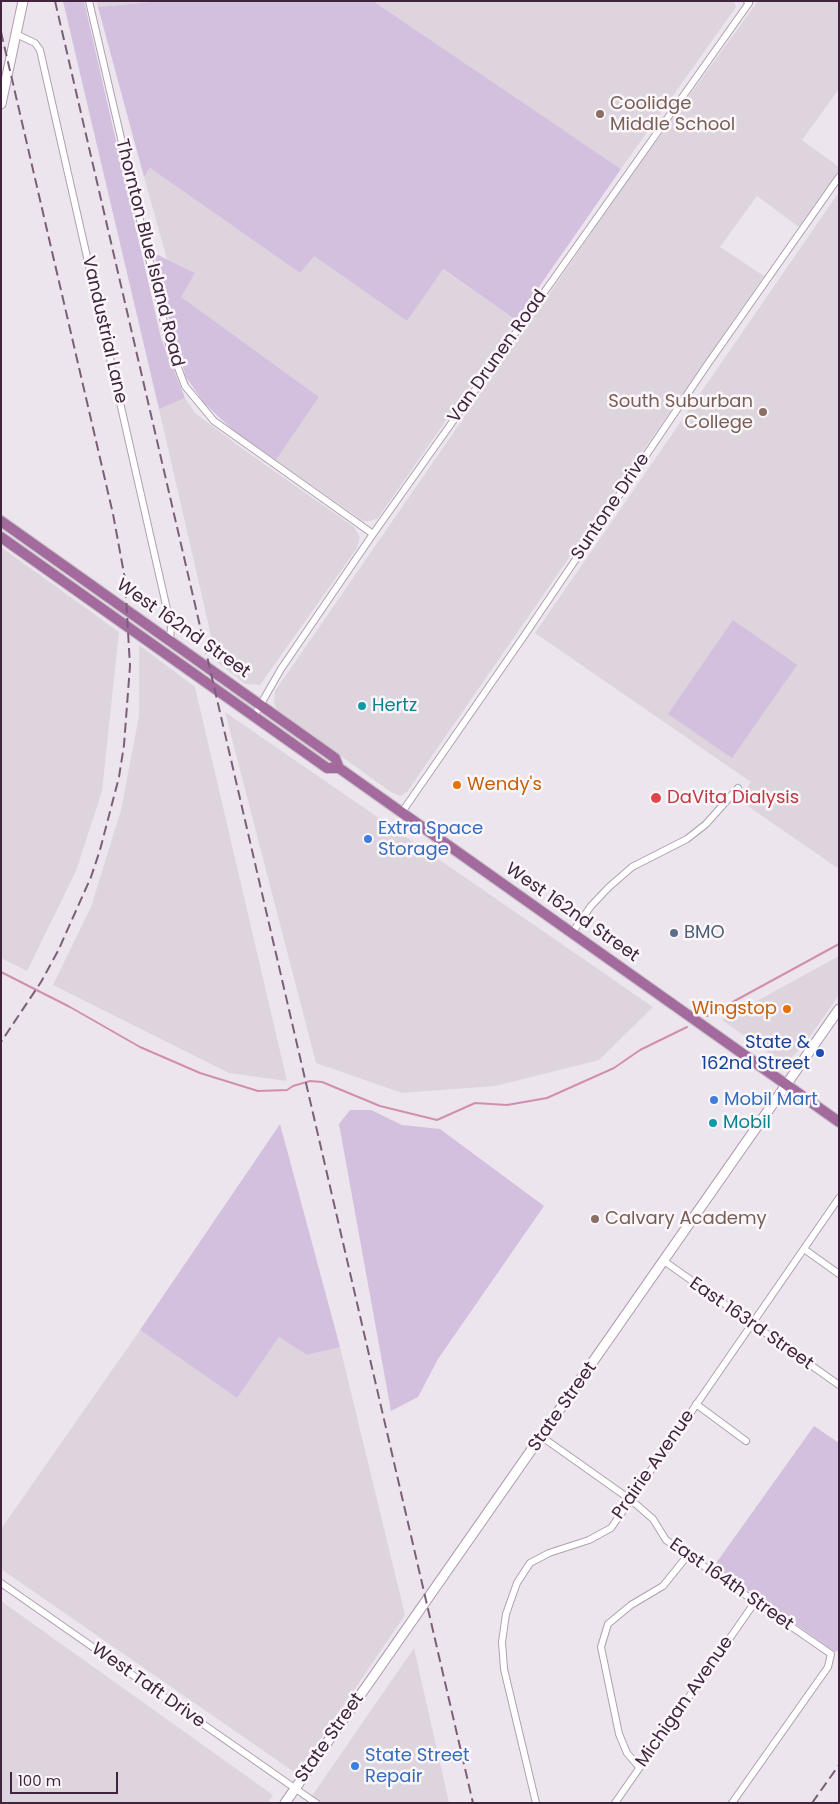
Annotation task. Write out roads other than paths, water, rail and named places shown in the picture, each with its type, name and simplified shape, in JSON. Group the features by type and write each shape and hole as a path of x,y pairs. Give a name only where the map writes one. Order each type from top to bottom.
{"main road":[{"name":"West 162nd Street","path":"1,522 260,703 335,758 339,768 839,1122"},
{"name":"West 162nd Street","path":"1,538 328,768 339,768"},
{"path":"162,652 170,639"}],"street":[{"path":"1,104 23,1"},
{"name":"Thornton Blue Island Road","path":"90,1 169,344 185,386 214,421 373,534"},
{"name":"Van Drunen Road","path":"254,716 260,703 373,534 748,2"},
{"name":"Vandustrial Lane","path":"16,34 35,43 40,50 171,627 170,639"},
{"name":"Suntone Drive","path":"402,812 524,636 706,365 839,177"},
{"path":"572,933 591,906 609,887 632,867 687,839 706,824 738,788"},
{"name":"State Street","path":"285,1803 839,1010"},
{"name":"Prairie Avenue","path":"536,1803 504,1669 502,1642 506,1614 517,1583 530,1563 549,1553 589,1540 611,1528 839,1198"},
{"path":"804,1249 839,1274"},
{"name":"East 163rd Street","path":"664,1261 839,1386"},
{"path":"696,1404 746,1441"},
{"name":"East 164th Street","path":"542,1437 630,1500 652,1519 666,1540 831,1654 828,1667 732,1803"},
{"path":"639,1767 627,1753 619,1734 601,1647 608,1624 631,1605 663,1586 688,1555"},
{"name":"West Taft Drive","path":"1,1583 316,1803"},
{"name":"Michigan Avenue","path":"615,1803 755,1602"}],"waterway":[{"path":"707,1016 839,944"},
{"path":"1,972 70,1007 140,1047 200,1073 258,1091 287,1090 293,1086 310,1081 322,1082 380,1106 437,1120 475,1103 507,1105 547,1098 614,1068 640,1050 687,1027"}],"railway":[{"path":"55,1 473,1803"},
{"path":"1,32 113,514 125,579 130,666 124,745 119,777 91,877 58,951 41,982 1,1042"},
{"path":"812,1803 839,1765"}],"place":[{"name":"Coolidge Middle School","path":"600,114"},
{"name":"South Suburban College","path":"763,412"},
{"name":"Hertz","path":"362,706"},
{"name":"Wendy's","path":"457,785"},
{"name":"DaVita Dialysis","path":"656,798"},
{"name":"Extra Space Storage","path":"368,839"},
{"name":"BMO","path":"674,933"},
{"name":"Wingstop","path":"787,1009"},
{"name":"State & 162nd Street","path":"820,1053"},
{"name":"Mobil Mart","path":"714,1100"},
{"name":"Mobil","path":"713,1123"},
{"name":"Calvary Academy","path":"595,1219"},
{"name":"State Street Repair","path":"355,1766"}]}
